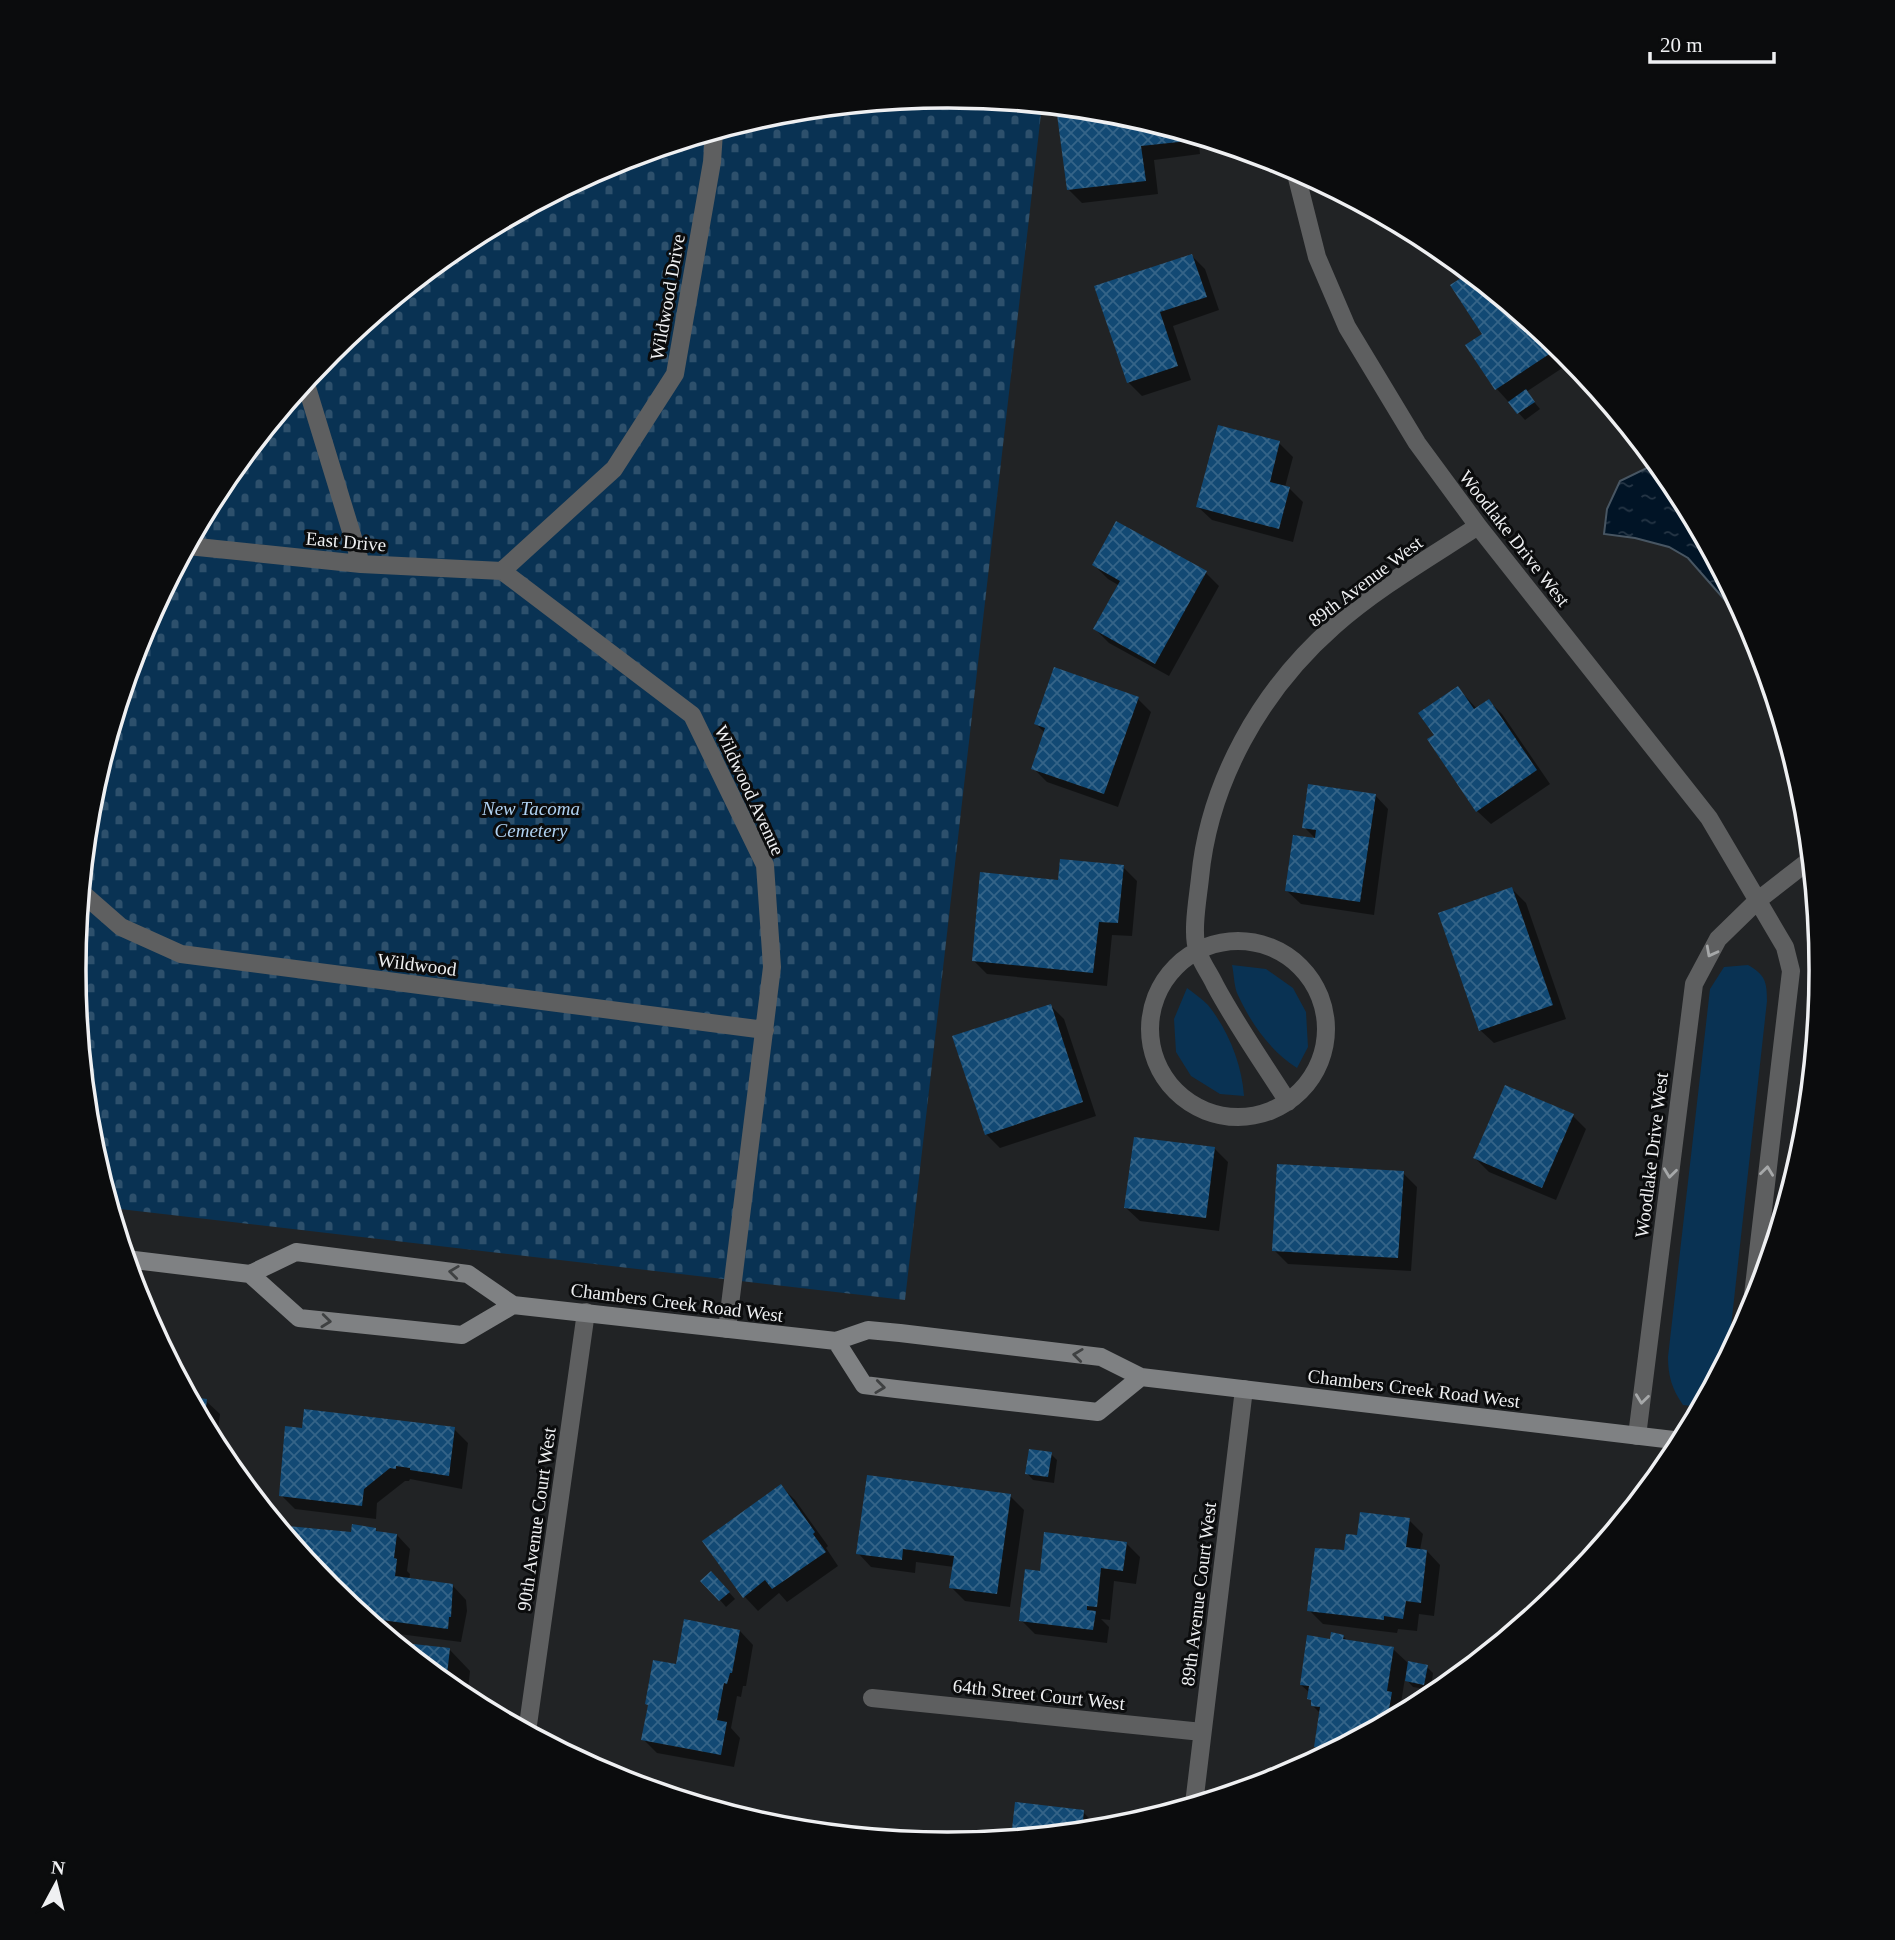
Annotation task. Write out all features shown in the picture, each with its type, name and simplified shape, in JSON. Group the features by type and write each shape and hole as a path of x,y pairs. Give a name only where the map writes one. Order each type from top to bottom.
{"street":[{"name":"Wildwood Drive","path":"502,571 614,469 675,374 713,141"},
{"name":"Woodlake Drive West","path":"1299,184 1317,257 1347,327 1417,443 1478,526 1709,817 1786,947 1791,971 1756,1268"},
{"path":"309,392 360,564"},
{"name":"89th Avenue West","path":"1288,1102 1225,1003 1197,950 1196,921 1202,856 1222,782 1250,727 1289,671 1335,626 1404,574 1478,526"},
{"name":"East Drive","path":"197,547 360,564 502,571"},
{"name":"Wildwood Avenue","path":"502,571 692,715 765,865 772,967 727,1329"},
{"path":"1757,901 1803,865"},
{"name":"Wildwood","path":"89,899 121,927 181,954 765,1030"},
{"name":"Woodlake Drive West","path":"1637,1436 1694,984 1718,939 1757,901"},
{"path":"1225,941 1255,942 1283,952 1306,971 1321,997 1327,1026 1323,1056 1310,1082 1288,1102 1262,1115 1233,1118 1205,1112 1180,1097 1161,1074 1151,1048 1149,1019 1157,991 1173,967 1197,950 1225,941"},
{"name":"Chambers Creek Road West","path":"250,1274 296,1252 468,1274 513,1305 836,1341 868,1330 1101,1357 1141,1377 1670,1440"},
{"path":"136,1260 250,1274 299,1318 462,1335 513,1305"},
{"name":"90th Avenue Court West","path":"528,1722 586,1312"},
{"path":"836,1341 864,1385 1098,1412 1141,1377"},
{"name":"89th Avenue Court West","path":"1195,1795 1244,1390"},
{"name":"64th Street Court West","path":"872,1698 1202,1732"}],"green space":[{"name":"New Tacoma Cemetery","path":"891,110 1004,110 1041,114 905,1300 120,1209 102,1138 93,1082 86,970 88,914 102,802 115,747 151,640 175,589 201,539 264,445 338,361 379,322 469,253 517,224 566,197 670,154 779,125 835,116"},
{"path":"1232,965 1266,969 1293,988 1306,1012 1308,1047 1297,1068 1278,1053 1248,1015 1235,987"},
{"path":"1748,965 1758,972 1764,979 1767,1001 1731,1328 1691,1406 1683,1405 1676,1393 1671,1382 1668,1357 1710,989 1724,967"},
{"path":"1187,988 1208,1005 1228,1036 1237,1060 1244,1096 1220,1094 1191,1076 1176,1052 1174,1019"}],"water":[{"path":"1647,468 1694,539 1726,601 1688,558 1669,547 1635,538 1604,534 1607,509 1620,481"}],"building":[{"path":"1057,116 1116,125 1183,142 1141,146 1146,181 1067,190"},
{"path":"1192,254 1207,297 1160,312 1178,366 1127,383 1094,286"},
{"path":"1461,278 1516,322 1550,354 1495,390 1465,345 1482,334 1450,285"},
{"path":"1526,389 1535,402 1517,414 1508,402"},
{"path":"1218,425 1280,441 1270,482 1290,487 1279,529 1196,507"},
{"path":"1116,521 1207,571 1155,664 1093,629 1120,581 1092,565"},
{"path":"1054,667 1139,697 1104,794 1031,769 1045,728 1034,724"},
{"path":"1458,686 1474,709 1489,699 1537,770 1476,812 1427,739 1434,735 1418,713"},
{"path":"1308,784 1376,794 1360,902 1285,891 1293,835 1315,838 1316,830 1302,828"},
{"path":"1060,859 1124,865 1118,923 1099,922 1093,973 972,961 980,872 1058,880"},
{"path":"1512,887 1553,1005 1479,1031 1438,913"},
{"path":"1051,1004 1083,1102 985,1135 952,1036"},
{"path":"1505,1085 1574,1114 1542,1188 1473,1158"},
{"path":"1134,1137 1215,1147 1206,1218 1124,1208"},
{"path":"1277,1164 1404,1171 1398,1258 1272,1251"},
{"path":"200,1398 207,1399 206,1409"},
{"path":"304,1409 455,1427 449,1476 396,1466 396,1469 390,1468 364,1489 362,1506 279,1496 285,1426 302,1428"},
{"path":"1029,1449 1052,1452 1048,1477 1025,1474"},
{"path":"867,1475 1011,1494 997,1594 949,1588 954,1556 903,1549 902,1560 856,1554"},
{"path":"781,1484 826,1552 772,1589 765,1580 743,1598 702,1541"},
{"path":"1360,1512 1410,1518 1406,1547 1427,1550 1421,1603 1406,1601 1403,1619 1384,1616 1384,1620 1307,1611 1315,1548 1344,1550 1346,1534 1357,1535"},
{"path":"352,1524 397,1534 395,1576 453,1584 448,1629 381,1620 338,1579 290,1526 351,1532"},
{"path":"1044,1532 1127,1542 1123,1571 1101,1568 1097,1607 1087,1606 1087,1610 1096,1611 1093,1630 1019,1621 1025,1569 1040,1571"},
{"path":"711,1571 730,1592 719,1601 700,1581"},
{"path":"684,1619 740,1630 732,1673 727,1684 724,1683 717,1720 727,1722 721,1755 641,1740 653,1660 676,1664"},
{"path":"1331,1632 1344,1635 1343,1639 1394,1647 1387,1691 1392,1692 1389,1709 1318,1748 1314,1747 1320,1707 1311,1706 1311,1700 1307,1699 1309,1686 1300,1685 1307,1635 1330,1639"},
{"path":"410,1644 450,1648 447,1671"},
{"path":"1408,1661 1428,1665 1424,1685 1405,1681"},
{"path":"1015,1802 1084,1810 1083,1820 1012,1829"}]}
